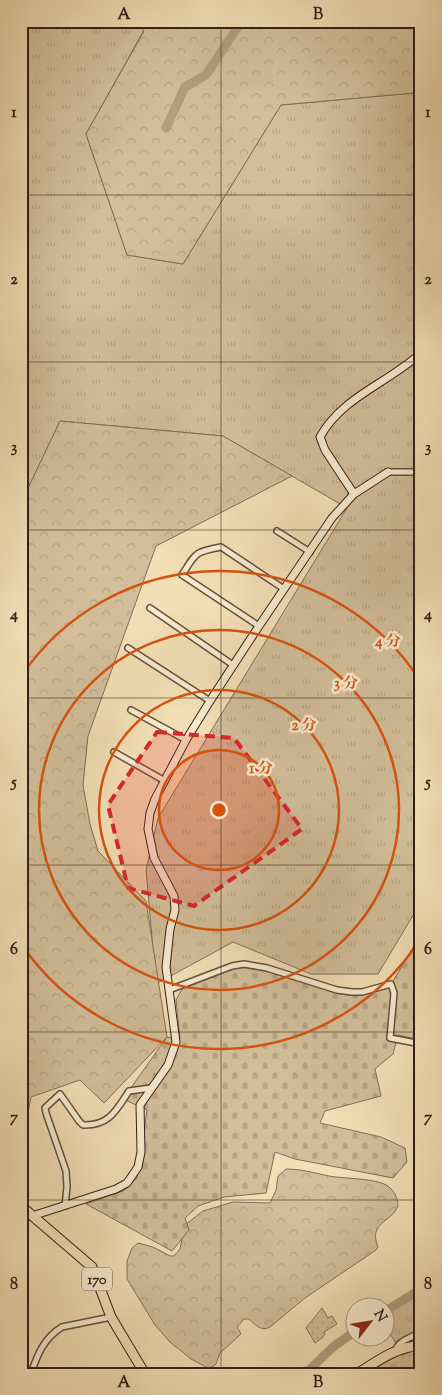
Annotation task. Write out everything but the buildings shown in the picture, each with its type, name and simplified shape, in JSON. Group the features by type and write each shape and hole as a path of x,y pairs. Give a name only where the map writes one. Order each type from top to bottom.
{"highway":[{"name":"170","path":"21,1206 92,1267 111,1317 145,1374"},
{"path":"357,1374 394,1351 405,1347 421,1345"}],"street":[{"path":"354,494 325,450 320,437 327,424 344,406 421,353"},
{"path":"32,1216 107,1192 127,1183 138,1167 141,1152 140,1104 168,1065 176,1042 166,968 170,929 175,910 174,896 154,858 148,829 150,813 186,740 233,665 332,518 354,494 388,472 421,472"},
{"path":"277,531 310,552"},
{"path":"259,626 182,575 194,555 200,551 220,548 284,589"},
{"path":"150,608 233,665"},
{"path":"128,648 210,702"},
{"path":"131,710 186,740"},
{"path":"114,752 165,781"},
{"path":"169,990 232,966 244,964 267,968 337,990 362,992 391,984 394,993 390,1038 421,1044"},
{"path":"65,1206 66,1171 45,1108 60,1094 83,1125 93,1125 107,1120 129,1091 151,1088"},
{"path":"31,1374 44,1343 56,1331 62,1327 111,1317"},
{"path":"394,1351 403,1341 421,1332"}],"highlighted area":[{"path":"157,732 234,738 302,829 194,906 128,888 108,805"}],"green space":[{"path":"21,21 134,21 144,30 86,134 127,255 183,264 281,105 414,93 421,71 421,902 378,974 311,974 233,942 156,984 146,870 158,818 347,508 223,436 60,421 21,503"},
{"path":"134,21 421,21 421,71 414,93 281,105 183,264 127,255 86,134 144,31"},
{"path":"60,421 223,436 292,476 156,546 88,736 83,785 90,824 98,851 146,901 167,1037 104,1103 80,1080 31,1097 21,1149 21,503"},
{"path":"421,934 421,1040 398,1035 393,1054 375,1069 381,1096 325,1111 320,1123 381,1137 405,1148 407,1162 393,1178 295,1159 275,1152 266,1193 224,1197 198,1206 185,1218 189,1230 172,1251 86,1204 123,1191 137,1178 147,1110 123,1099 167,1037 180,1039 176,1000 182,989 236,968 255,967 341,994 357,996 389,988"},
{"path":"286,1169 378,1182 392,1190 396,1196 398,1206 395,1212 376,1232 378,1247 376,1250 305,1298 270,1327 264,1329 249,1319 244,1319 237,1327 241,1334 220,1353 216,1364 208,1368 191,1359 170,1342 155,1325 127,1279 127,1261 132,1248 138,1243 174,1256 180,1249 185,1225 203,1211 233,1202 270,1203 276,1190 278,1176"},
{"path":"414,1294 421,1295 421,1330 395,1342 394,1308"},
{"path":"322,1308 328,1318 332,1316 337,1324 324,1332 325,1334 322,1338 315,1343 306,1328"},
{"path":"421,1348 421,1374 365,1374 402,1351"}],"waterway":[{"path":"166,128 185,87 206,75 239,25 245,21"},
{"path":"394,1306 421,1289"},
{"path":"305,1374 344,1339"}]}
